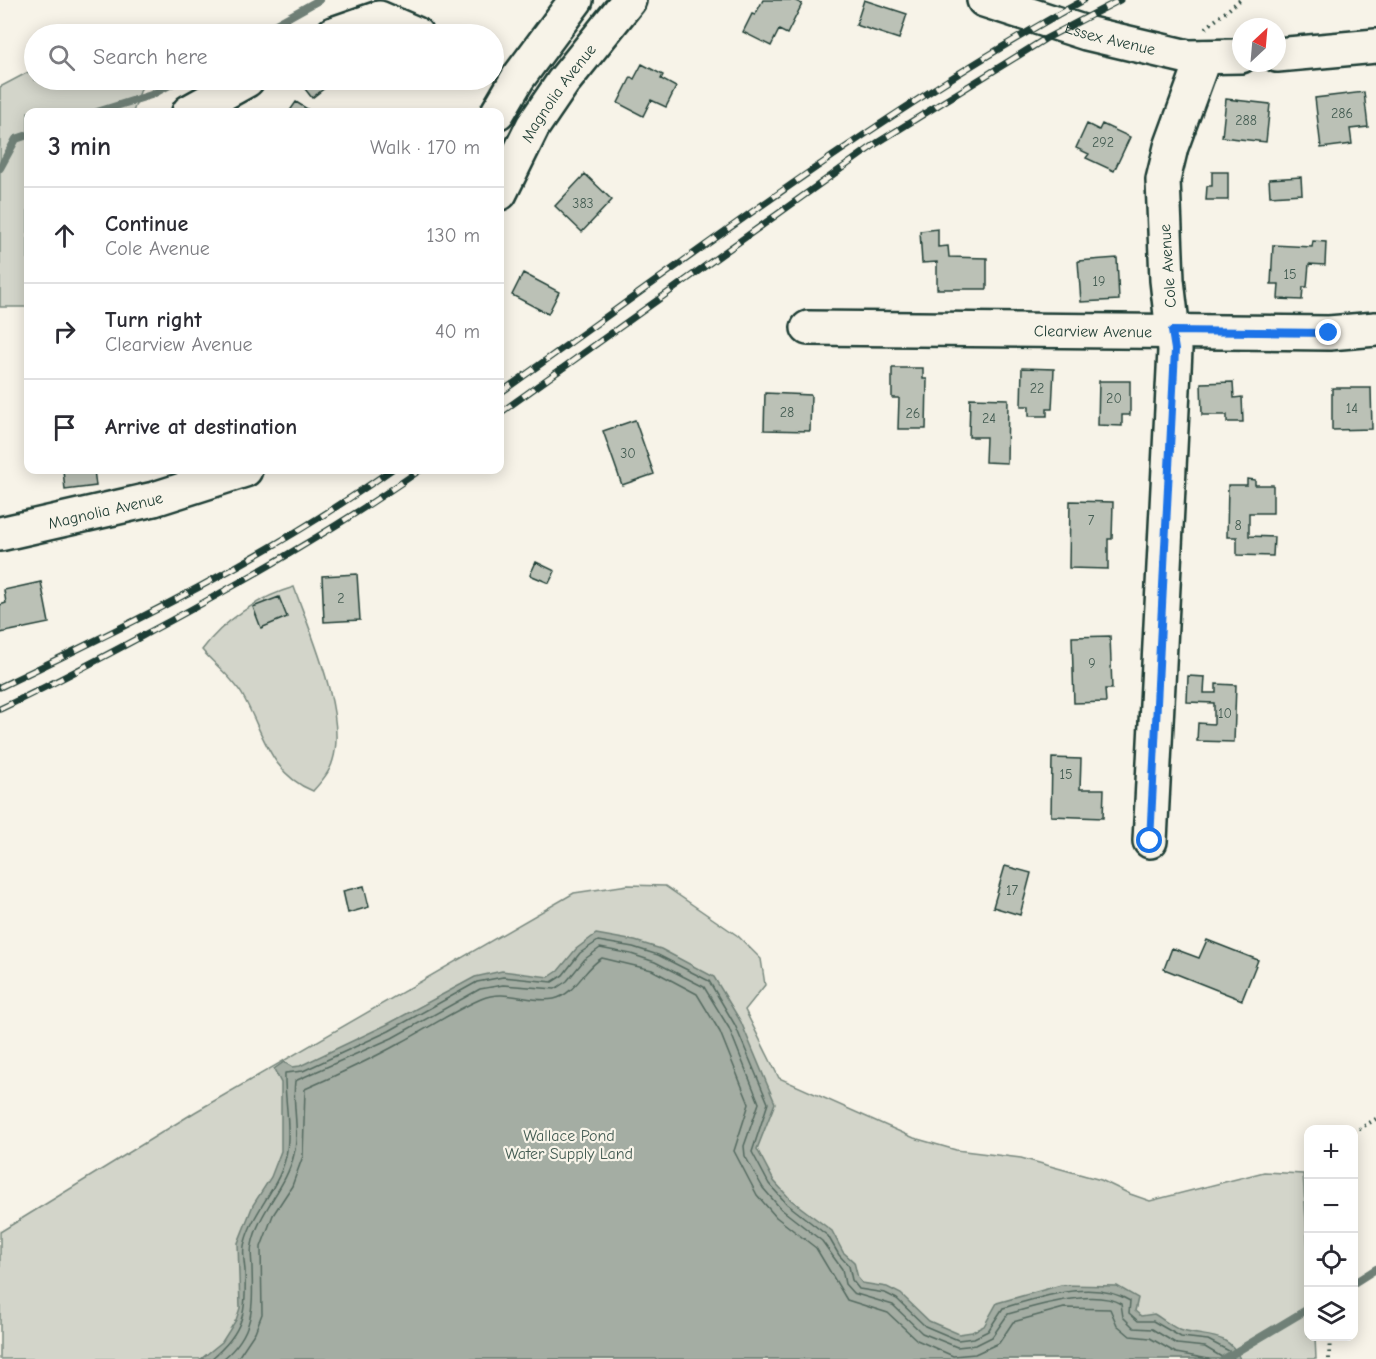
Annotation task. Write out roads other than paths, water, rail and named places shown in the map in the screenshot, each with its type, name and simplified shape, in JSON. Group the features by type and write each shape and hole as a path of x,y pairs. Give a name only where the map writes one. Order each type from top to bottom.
{"street":[{"path":"506,73 576,0"},
{"name":"Magnolia Avenue","path":"504,185 539,117 595,39 627,0"},
{"name":"Essex Avenue","path":"984,0 1086,33 1188,57 1232,56"},
{"path":"362,24 379,18 393,24"},
{"path":"1286,55 1376,46"},
{"name":"Cole Avenue","path":"1150,841 1175,350 1163,180 1171,147 1204,57"},
{"path":"196,108 229,90"},
{"path":"499,108 503,90"},
{"name":"Clearview Avenue","path":"808,328 1329,333 1376,329"},
{"name":"Magnolia Avenue","path":"0,534 154,499 232,474"}],"water":[{"path":"596,934 635,941 661,949 714,977 741,1022 775,1103 757,1149 774,1181 791,1200 832,1231 843,1252 854,1262 858,1278 862,1283 887,1287 901,1294 929,1321 959,1334 972,1332 984,1326 997,1303 1061,1285 1117,1286 1138,1298 1135,1311 1141,1316 1154,1314 1180,1330 1223,1340 1235,1350 1240,1359 201,1359 222,1342 236,1320 240,1308 238,1243 253,1205 271,1177 281,1151 281,1083 274,1069 284,1062 292,1067 300,1066 386,1025 475,977 502,971 549,977 558,971 576,949"}],"waterway":[{"path":"276,24 319,0"},
{"path":"110,108 160,90"},
{"path":"0,168 16,139 24,136"},
{"path":"1358,1280 1376,1269"},
{"path":"1224,1359 1304,1311"}],"railway":[{"path":"504,390 859,138 933,90 1084,0"},
{"path":"504,410 877,143 1045,39 1120,0"},
{"path":"0,687 101,638 249,559 385,474"},
{"path":"0,709 86,666 234,585 328,530 414,474"}],"park label":[{"name":"Wallace Pond Water Supply Land","path":"569,1144"}]}
